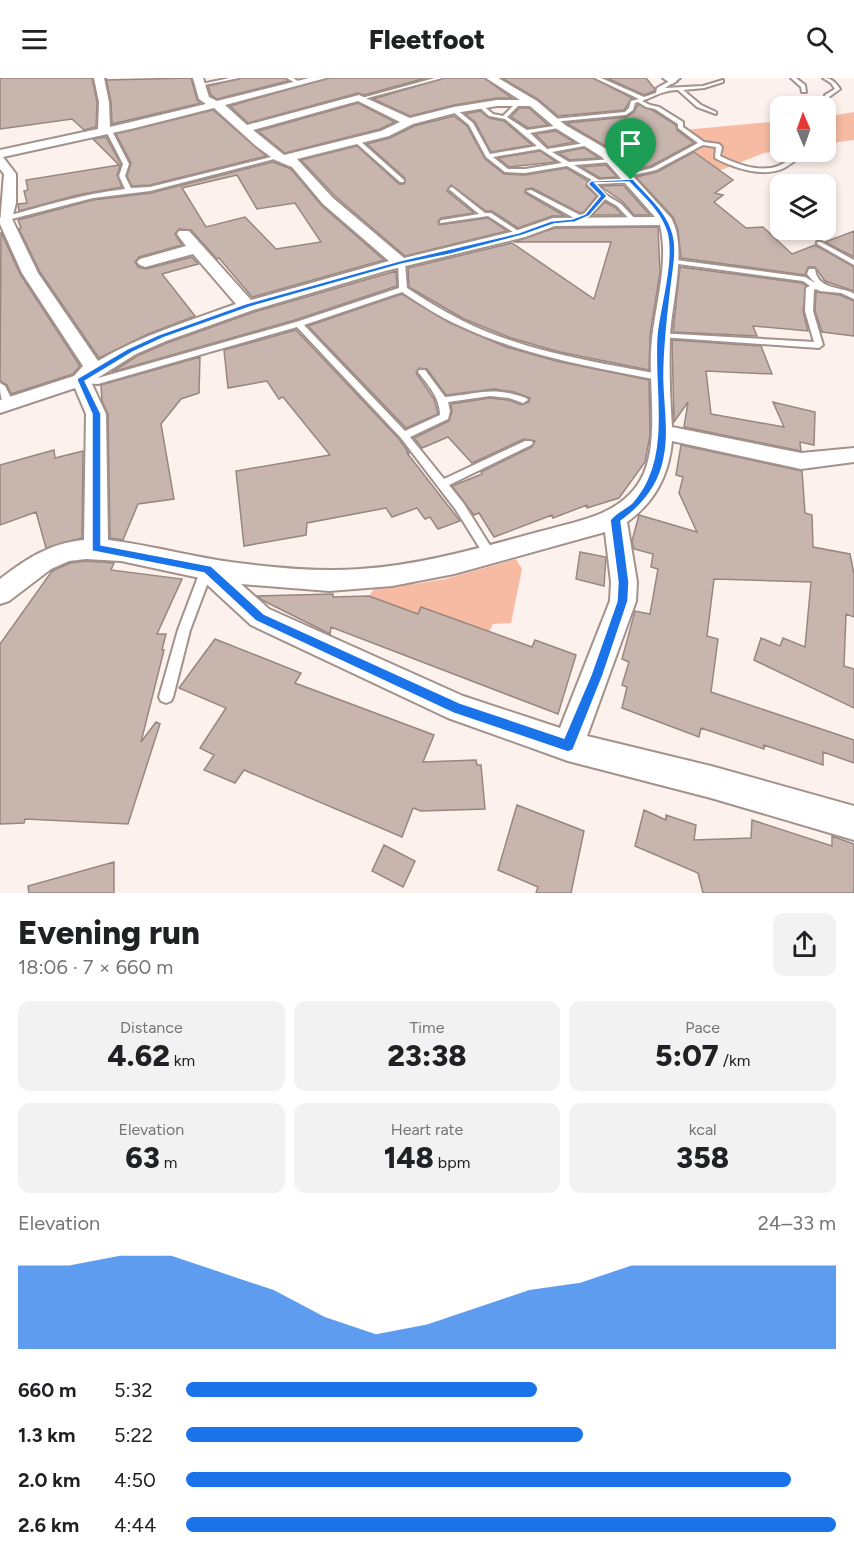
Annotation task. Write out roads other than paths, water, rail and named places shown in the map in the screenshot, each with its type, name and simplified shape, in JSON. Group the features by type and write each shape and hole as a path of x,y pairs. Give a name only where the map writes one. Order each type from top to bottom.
{"street":[{"path":"99,78 104,102 106,131"},
{"path":"0,154 106,131 321,78"},
{"path":"0,593 46,561 67,551 96,549 207,569 300,580 384,578 490,555 615,520 635,506 651,482 659,460 662,432 659,377 661,335 671,261 670,235 666,221 612,160 592,144 557,124 491,78"},
{"path":"198,81 204,99 215,104 282,158 296,164 328,201 401,263"},
{"path":"245,129 360,99 409,122"},
{"path":"282,158 385,134 409,122 454,110 479,105 526,103"},
{"path":"0,160 10,174 9,203 2,220 30,273 93,367 81,380"},
{"path":"3,399 81,380 130,350 247,306 401,263 520,234 553,222 575,219 666,221"},
{"path":"184,234 247,306"},
{"path":"145,262 196,248"},
{"path":"81,380 96,414 96,549"},
{"path":"662,432 801,461 854,455"},
{"path":"568,746 597,675 622,601 624,582 615,520"},
{"path":"207,569 260,617 458,708 568,746 711,782 854,823"}],"lane":[{"path":"198,81 237,78"},
{"path":"289,78 299,83"},
{"path":"360,99 440,78"},
{"path":"597,78 657,108 681,123 680,127 702,143 717,145 719,147 717,157 732,165 779,168 789,162"},
{"path":"793,78 803,87 804,91"},
{"path":"825,78 833,82 838,89 827,96"},
{"path":"658,94 659,89 674,81 704,87 721,81"},
{"path":"526,132 557,124 626,113 632,109 633,102 658,94 674,81"},
{"path":"674,81 699,106 714,113"},
{"path":"504,117 526,103"},
{"path":"479,105 491,115 504,117 526,132 544,149 597,181"},
{"path":"454,110 471,124 488,156 507,171 525,171 612,160"},
{"path":"106,131 126,164 122,176 128,189"},
{"path":"357,141 402,181"},
{"path":"635,222 591,184 597,181 629,178 702,143"},
{"path":"488,156 592,144"},
{"path":"2,220 128,189 150,189 282,158"},
{"path":"452,189 483,214"},
{"path":"530,191 575,219 587,215 604,196"},
{"path":"442,222 489,214 520,234"},
{"path":"819,243 854,263"},
{"path":"671,261 805,279 816,288"},
{"path":"401,263 404,289 424,304 473,330 579,362 659,377"},
{"path":"812,271 811,274 822,286 816,288"},
{"path":"661,335 819,345 809,311 810,288 849,293 854,297"},
{"path":"81,380 98,381 299,324 404,289"},
{"path":"299,324 404,436 460,507 490,555"},
{"path":"404,436 445,417 433,382 422,372"},
{"path":"441,400 496,391 523,400"},
{"path":"442,484 528,443"},
{"path":"166,697 184,630 207,569"}]}
